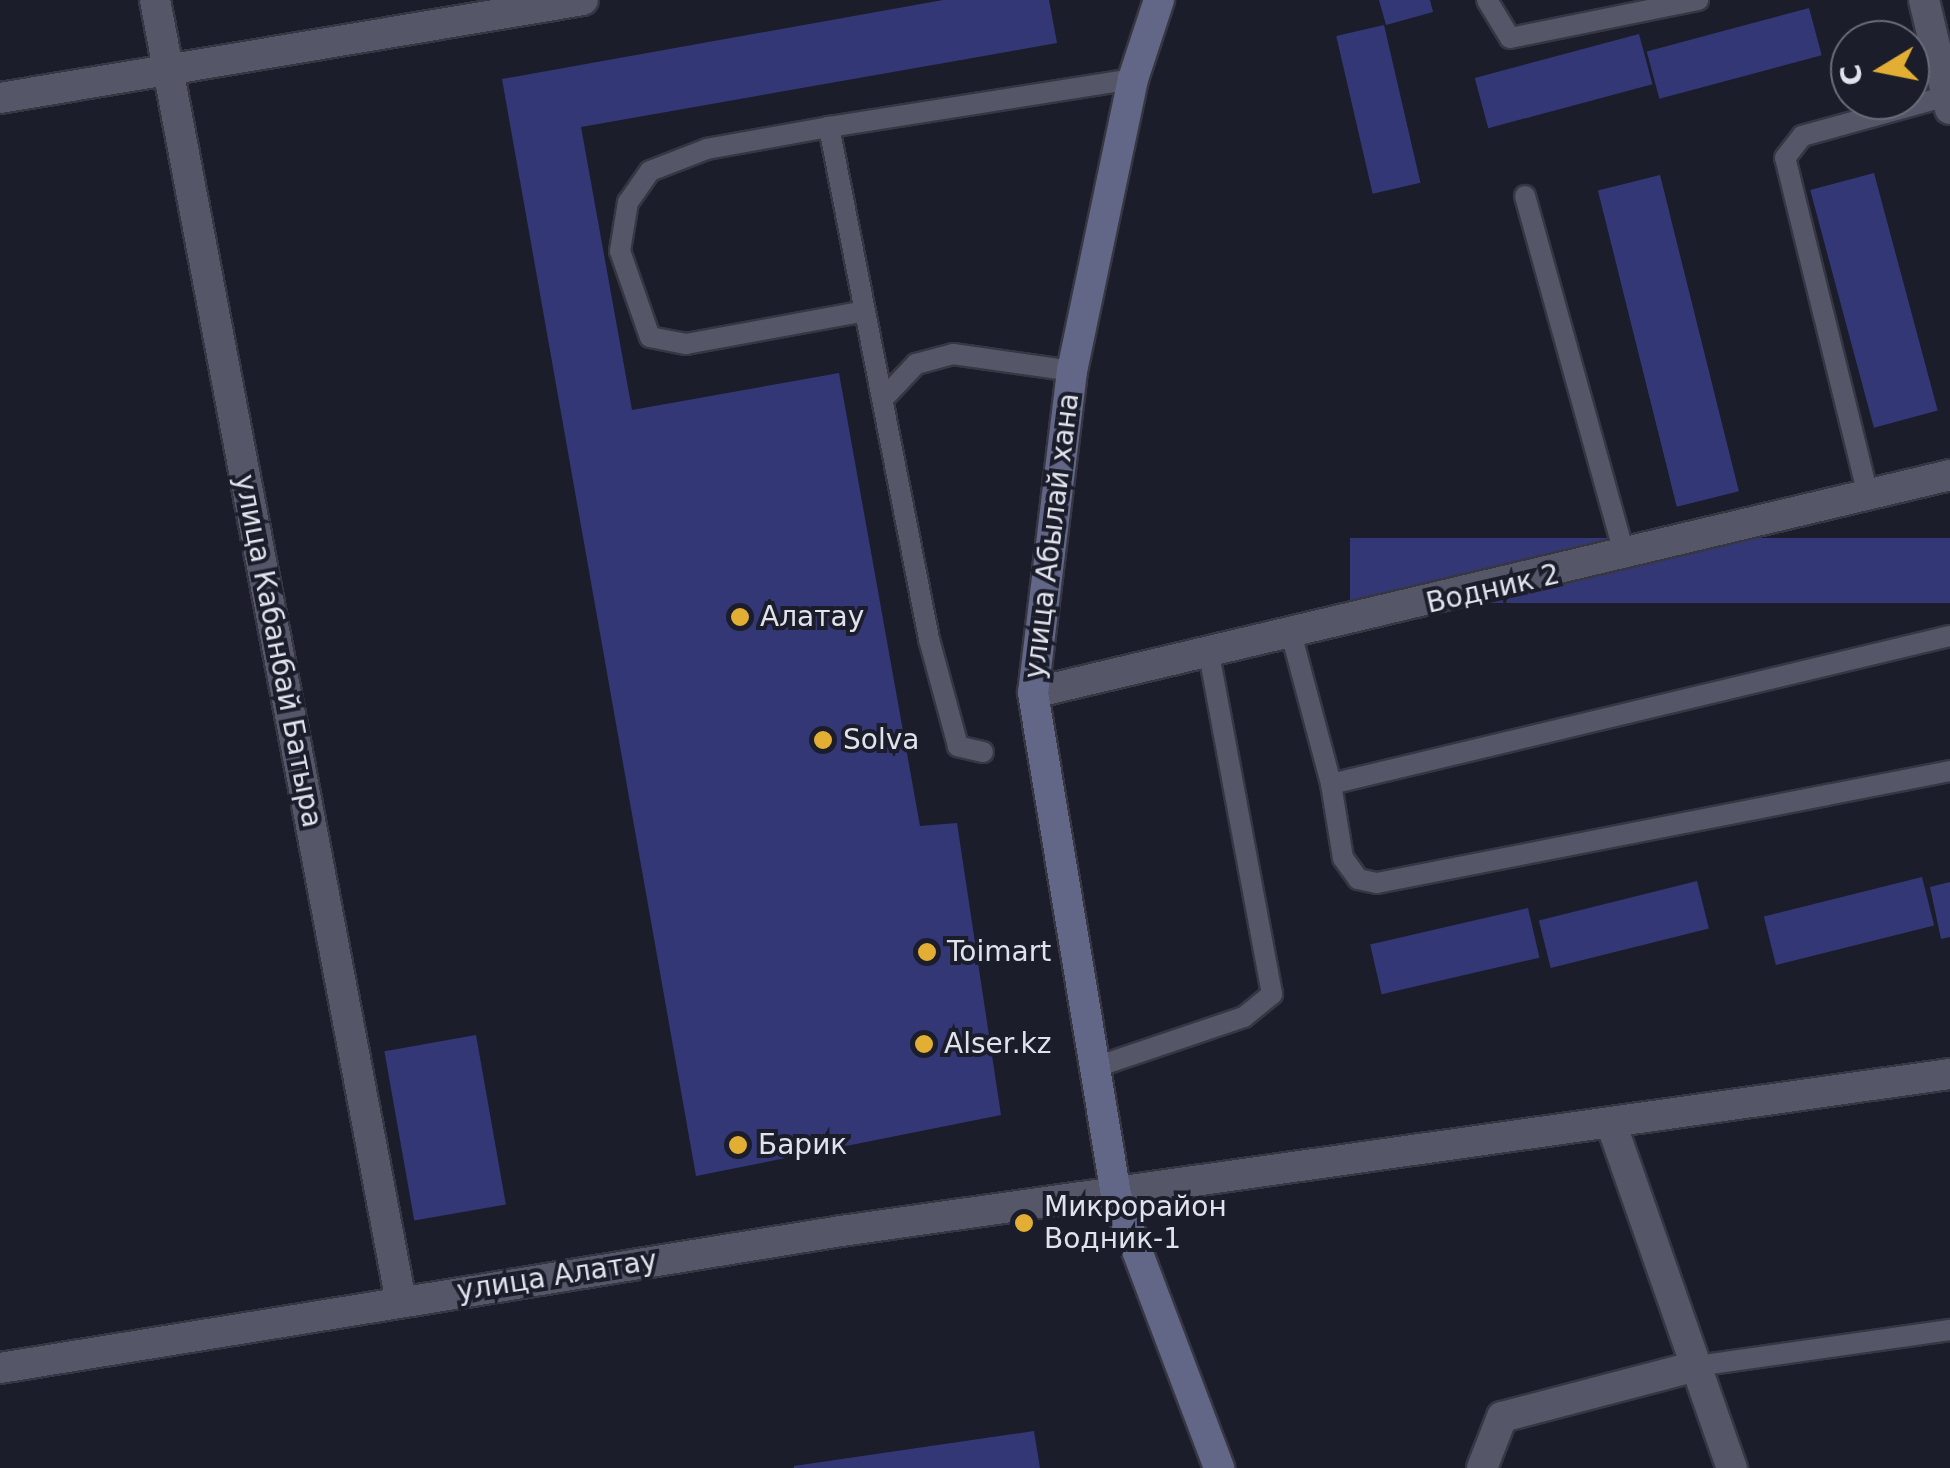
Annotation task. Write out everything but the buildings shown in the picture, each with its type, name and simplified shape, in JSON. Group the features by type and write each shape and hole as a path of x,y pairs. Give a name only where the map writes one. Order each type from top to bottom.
{"main road":[{"name":"улица Абылай хана","path":"1159,0 1133,79 1072,371 1033,693 1116,1196 1219,1468"}],"street":[{"name":"улица Кабанбай Батыра","path":"155,0 400,1302"},
{"path":"0,98 583,0"},
{"path":"1924,0 1948,103"},
{"name":"Водник 2","path":"1033,693 1292,637 1950,475"},
{"name":"улица Алатау","path":"0,1368 400,1302 1950,1074"},
{"path":"1612,1123 1732,1468"},
{"path":"1482,1468 1502,1417 1698,1366"}],"lane":[{"path":"1486,0 1510,38 1698,0"},
{"path":"866,310 686,344 650,337 620,251 628,202 650,170 707,149 1133,79"},
{"path":"1868,494 1785,158 1802,136 1948,103"},
{"path":"829,127 958,746 983,752"},
{"path":"1524,196 1625,557"},
{"path":"884,398 916,364 953,354 1072,371"},
{"path":"1331,784 1950,636"},
{"path":"1292,637 1331,784 1343,858 1358,879 1377,884 1950,771"},
{"path":"1096,1067 1244,1017 1272,994 1209,655"},
{"path":"1698,1366 1950,1330"}],"place":[{"name":"Алатау","path":"740,617"},
{"name":"Solva","path":"823,740"},
{"name":"Toimart","path":"927,952"},
{"name":"Alser.kz","path":"924,1044"},
{"name":"Барик","path":"738,1145"},
{"name":"Микрорайон Водник-1","path":"1024,1223"}]}
